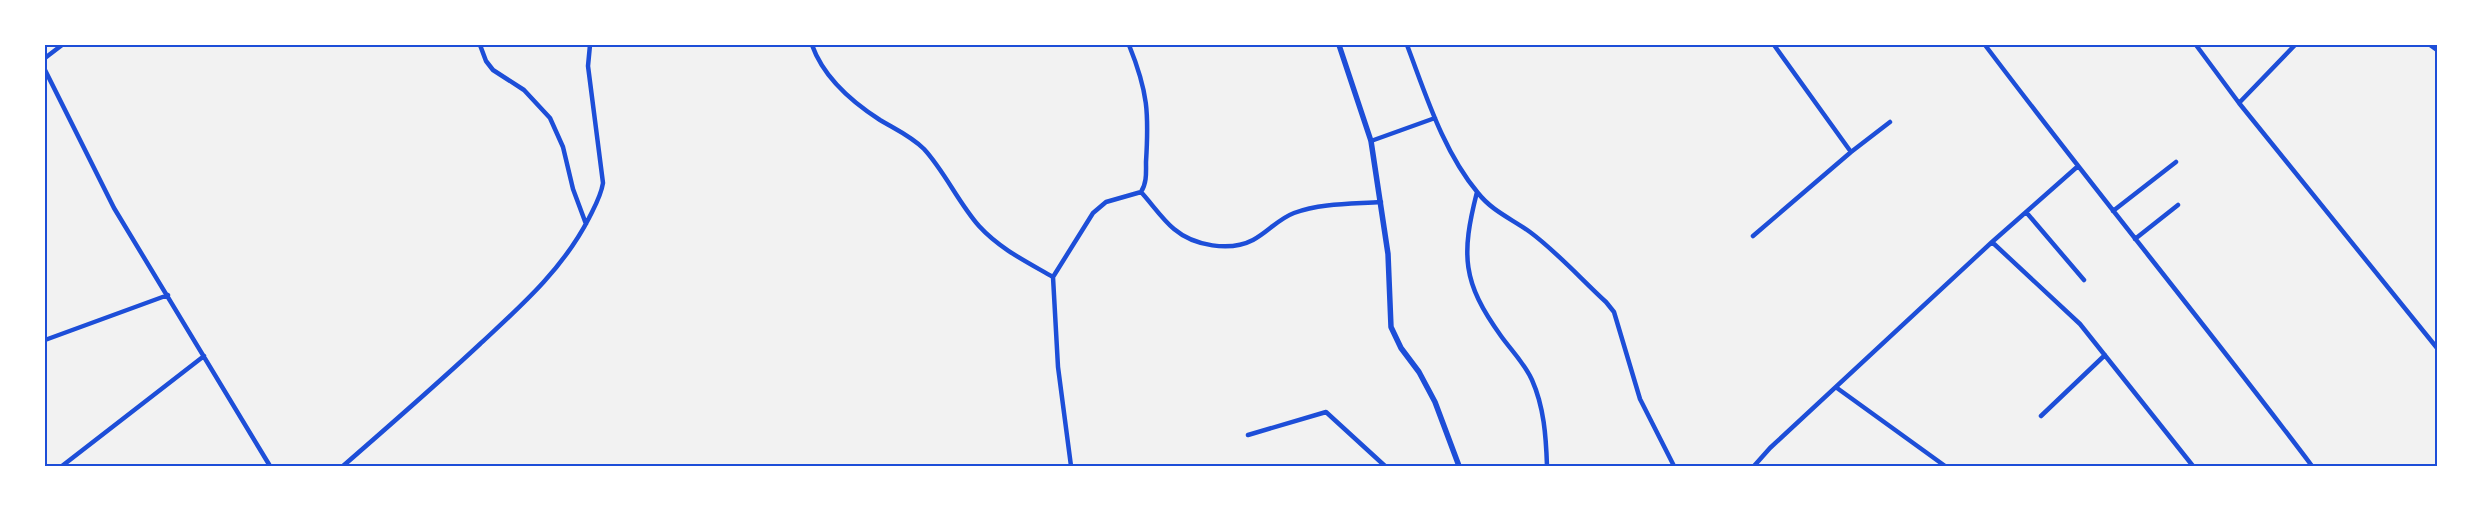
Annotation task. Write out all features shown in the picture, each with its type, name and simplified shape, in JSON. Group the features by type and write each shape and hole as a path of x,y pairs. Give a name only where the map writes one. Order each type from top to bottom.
{"street":[{"path":"45,58 62,45"},
{"path":"480,45 486,61 493,70 524,90 550,118 563,147 573,189 586,224"},
{"path":"343,466 434,387 518,308 559,266 586,224 602,192 603,183 588,66 590,45"},
{"path":"812,45 823,67 835,83 865,110 909,136 924,149 960,201 995,242 1011,254 1053,277"},
{"path":"1071,466 1058,367 1053,277 1093,213 1106,202 1141,192 1146,182 1149,129 1147,103 1139,68 1129,45"},
{"path":"1339,45 1371,142 1388,254 1392,327 1401,348 1419,372 1435,402 1459,466"},
{"path":"1407,45 1435,118 1446,141 1477,192 1490,206 1530,232 1606,302 1614,312 1640,399 1661,444 1674,466"},
{"path":"1774,45 1851,152"},
{"path":"1985,45 2077,167 2228,355 2312,466"},
{"path":"2196,45 2239,103 2437,348"},
{"path":"2239,103 2295,45"},
{"path":"2430,45 2437,50"},
{"path":"45,70 114,208 270,466"},
{"path":"1371,142 1435,118"},
{"path":"1753,236 1851,152 1890,122"},
{"path":"2113,211 2176,162"},
{"path":"1754,466 1770,448 1837,388 1992,242 2077,167"},
{"path":"1141,192 1174,229 1186,237 1225,246 1236,246 1255,239 1275,222 1304,210 1381,202"},
{"path":"1477,192 1466,240 1466,262 1484,310 1531,378 1540,404 1546,436 1547,466"},
{"path":"2135,239 2178,205"},
{"path":"2026,212 2084,280"},
{"path":"1992,242 2060,304 2105,354 2194,466"},
{"path":"45,340 168,295"},
{"path":"2041,416 2105,354"},
{"path":"62,466 204,356"},
{"path":"1837,388 1946,466"},
{"path":"1248,434 1326,412 1385,466"}]}
